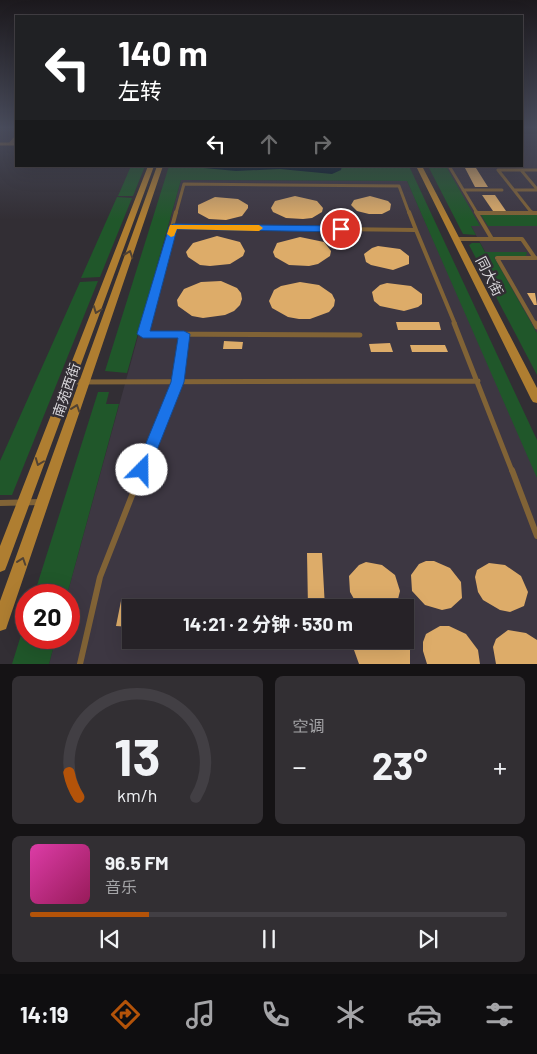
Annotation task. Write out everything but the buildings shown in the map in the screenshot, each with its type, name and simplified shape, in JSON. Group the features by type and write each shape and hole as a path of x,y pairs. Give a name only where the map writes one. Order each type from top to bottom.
{"main road":[{"name":"南苑西街","path":"0,565 151,167"},
{"name":"南苑西街","path":"0,623 160,167"},
{"name":"同大街","path":"420,167 537,399"}],"lane":[{"path":"450,167 492,239"},
{"path":"532,213 498,170 537,170"},
{"path":"521,170 537,190"},
{"path":"360,334 143,334 184,184 399,186 478,381 537,536"},
{"path":"463,190 502,190"},
{"path":"514,190 537,190"},
{"path":"477,213 537,213"},
{"path":"173,227 416,230"},
{"path":"456,239 522,239 536,258"},
{"path":"536,258 497,258 537,327"},
{"path":"80,664 100,577 177,382 184,334"},
{"path":"70,382 478,381"},
{"path":"0,502 42,502"}],"shaded area":[{"path":"523,158 537,158 537,346 439,167 523,167"},
{"path":"181,180 407,181 537,472 537,664 49,664 53,649 80,649 80,584 70,584"}],"green space":[{"path":"131,167 145,167 133,196 118,196"},
{"path":"169,167 409,167 537,440 537,478 407,181 181,180 127,373 105,371"},
{"path":"429,167 447,167 480,226 471,226 476,235 463,234"},
{"path":"117,197 132,198 100,277 81,278"},
{"path":"537,214 537,226 488,226 481,215"},
{"path":"480,243 485,252 527,252 526,256 494,257 537,333 537,375 469,245"},
{"path":"98,281 12,495 0,495 0,461 80,282"},
{"path":"98,392 109,392 106,404 119,404 70,584 37,584"},
{"path":"17,649 53,649 49,664 12,664"}],"water":[{"path":"193,167 342,167 341,170 332,174 280,169 236,171"}],"slow traffic":[{"path":"171,234 173,227 259,228"}],"route":[{"path":"142,470 177,382 184,334 143,334 173,227 341,229"}]}
